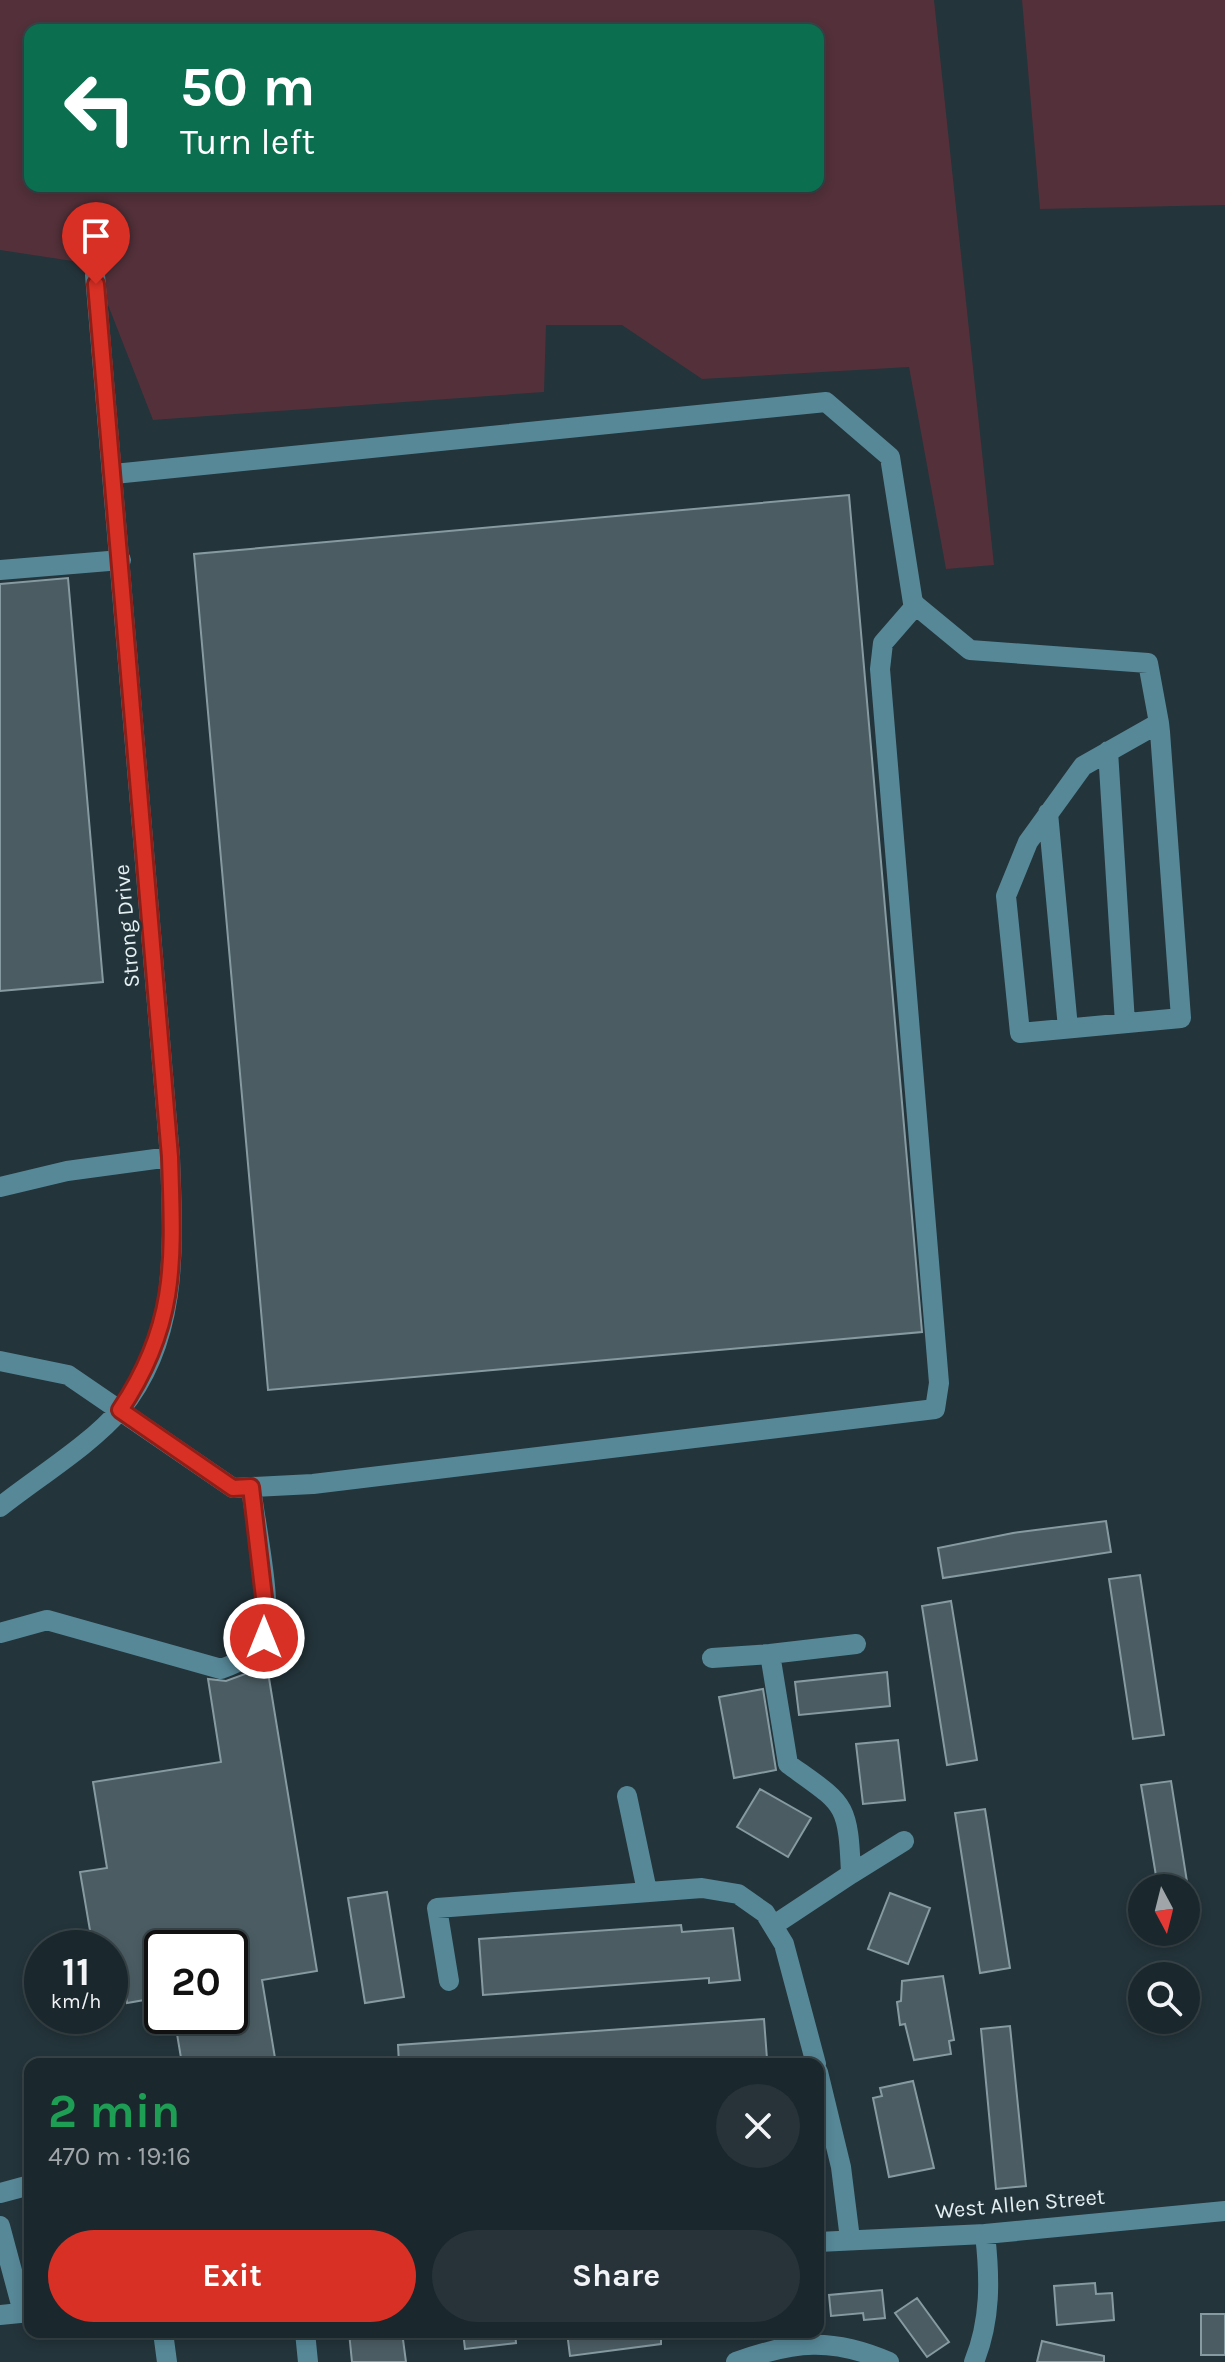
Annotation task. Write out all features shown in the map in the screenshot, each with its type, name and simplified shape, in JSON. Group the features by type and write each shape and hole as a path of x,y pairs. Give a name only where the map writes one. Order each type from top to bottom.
{"street":[{"name":"Strong Drive","path":"0,1507 120,1410 141,1378 167,1311 172,1277 170,1157 95,275"},
{"path":"114,474 826,402 890,457 916,605 970,650 1148,663 1159,723 1181,1018 1020,1033 1006,896 1028,842 1083,766 1159,723"},
{"path":"0,570 121,560"},
{"path":"0,1361 68,1375 233,1488 313,1484 935,1409 939,1383 880,669 883,643 916,605"},
{"path":"1108,751 1125,1023"},
{"path":"1048,813 1068,1028"},
{"path":"0,1187 67,1171 170,1157"},
{"path":"0,1633 47,1620 221,1669 246,1659 264,1638 251,1487"},
{"path":"712,1658 856,1644"},
{"path":"770,1654 788,1764 839,1801 849,1829 851,1874"},
{"path":"627,1796 647,1891"},
{"path":"774,1925 904,1841"},
{"path":"449,1981 437,1908 647,1891 722,1890 753,1903 774,1925 784,1944 814,2058"},
{"path":"824,2097 841,2167 850,2239"},
{"path":"0,2193 24,2187"},
{"name":"West Allen Street","path":"824,2241 985,2234 1225,2211"},
{"path":"0,2226 24,2305"},
{"path":"974,2362 983,2340 988,2304 985,2234"},
{"path":"0,2315 24,2312"},
{"path":"164,2338 167,2362"},
{"path":"306,2338 308,2362"},
{"path":"736,2362 772,2349 837,2344 889,2362"}],"shaded area":[{"path":"0,0 934,0 994,565 946,569 909,367 702,379 622,325 546,325 544,392 153,420 92,264 0,250"},
{"path":"1022,0 1225,0 1225,205 1040,209"}],"building":[{"path":"849,495 922,1332 268,1390 194,554"},
{"path":"68,578 103,982 0,991 0,584"},
{"path":"1106,1521 1111,1552 943,1578 938,1548 1013,1533"},
{"path":"1140,1575 1164,1735 1133,1739 1109,1579"},
{"path":"951,1601 977,1760 947,1765 922,1606"},
{"path":"267,1666 317,1971 262,1980 275,2058 181,2058 177,2034 248,2034 248,1930 144,1930 144,2000 128,2003 128,1930 90,1930 80,1872 107,1868 93,1782 221,1762 208,1679 226,1681"},
{"path":"887,1672 890,1706 799,1715 795,1682"},
{"path":"763,1689 776,1770 734,1778 719,1697"},
{"path":"898,1740 905,1800 863,1804 856,1744"},
{"path":"1171,1781 1186,1874 1156,1874 1141,1785"},
{"path":"760,1789 811,1818 788,1857 737,1827"},
{"path":"985,1809 1010,1968 980,1973 955,1813"},
{"path":"387,1892 404,1997 365,2003 348,1898"},
{"path":"890,1893 930,1908 908,1964 868,1949"},
{"path":"681,1925 682,1932 733,1928 740,1980 709,1983 709,1978 483,1995 479,1939"},
{"path":"943,1976 954,2040 949,2041 951,2054 914,2060 905,2024 900,2025 897,2002 901,2001 902,1981"},
{"path":"764,2019 767,2058 399,2058 398,2045"},
{"path":"1010,2026 1026,2186 996,2189 981,2029"},
{"path":"913,2081 934,2168 889,2177 873,2098 882,2096 880,2088"},
{"path":"1095,2283 1096,2294 1112,2293 1114,2320 1057,2325 1054,2286"},
{"path":"882,2290 885,2318 864,2320 863,2313 831,2316 829,2295"},
{"path":"917,2298 949,2342 927,2357 895,2313"},
{"path":"1201,2314 1225,2314 1225,2355 1201,2355"},
{"path":"350,2338 403,2338 406,2362 352,2362"},
{"path":"464,2338 516,2338 516,2343 465,2349"},
{"path":"568,2338 661,2338 661,2344 570,2356"},
{"path":"1042,2341 1104,2356 1104,2362 1037,2362"}],"route":[{"path":"96,284 170,1157 172,1219 172,1277 167,1311 141,1378 120,1410 233,1488 251,1487 265,1606 264,1638"}]}
